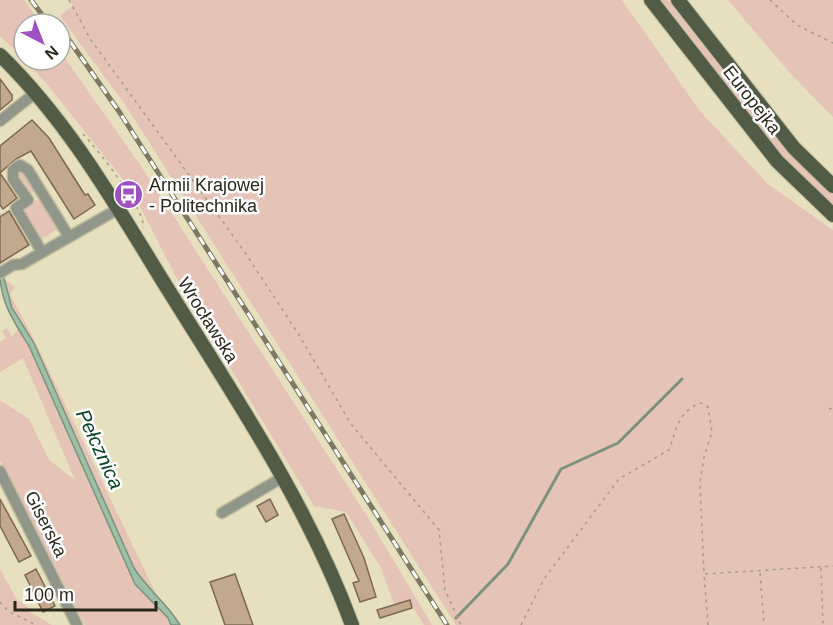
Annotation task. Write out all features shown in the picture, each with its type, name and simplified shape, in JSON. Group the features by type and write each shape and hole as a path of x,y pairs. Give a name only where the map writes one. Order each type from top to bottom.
{"main road":[{"name":"Europejka","path":"651,0 777,161 833,215"},
{"name":"Europejka","path":"678,0 794,148 833,186"},
{"name":"Wrocławska","path":"0,55 35,93 78,147 118,209 283,477 317,543 352,625"}],"street":[{"path":"0,121 35,93"},
{"path":"27,200 13,179 13,170 20,165 28,170 69,237"},
{"path":"42,192 16,208 42,252"},
{"path":"0,273 118,209"},
{"name":"Giserska","path":"0,471 77,625"},
{"path":"222,513 283,477"}],"path":[{"path":"69,0 91,40 244,251 299,334 351,424 439,530 445,590 461,625"},
{"path":"770,0 796,25 833,43"},
{"path":"120,182 137,208"},
{"path":"520,625 544,579 619,478 669,450 679,421 688,408 701,403 708,408 712,432 704,457 700,483 708,625"},
{"path":"829,409 833,408"},
{"path":"704,574 833,566"},
{"path":"821,567 824,625"},
{"path":"760,572 764,625"},
{"path":"0,602 8,610 36,625"}],"shaded area":[{"path":"0,0 24,0 32,12 12,12 12,48 0,36"},
{"path":"71,0 622,0 700,111 768,184 833,230 833,625 456,625 126,106 72,32 72,12 65,12 72,6"},
{"path":"658,0 668,0 777,139 833,195 833,207 763,133"},
{"path":"728,0 833,0 833,117 789,72"},
{"path":"72,68 143,169 367,516 432,625 424,625 409,601 394,604 381,568 346,512 314,506 183,290 139,205 121,177 36,72 72,72"},
{"path":"23,170 35,190 33,193 29,193 17,173"},
{"path":"40,198 60,228 38,241 20,210"},
{"path":"0,273 4,278 12,308 34,343 134,568 180,625 171,625 168,618 135,584 29,346 5,303"},
{"path":"5,280 15,287 10,295 31,333 155,592 142,581 134,568 34,343 12,308"},
{"path":"7,328 12,337 18,329 29,346 135,584 168,618 171,625 85,625 0,460 0,400 29,419 49,460 75,480 23,358 0,372 0,342 6,338 2,331"},
{"path":"0,569 18,602 20,601 30,609 28,611 52,625 0,625"}],"building":[{"path":"0,79 12,95 12,100 0,110"},
{"path":"32,120 49,138 85,195 88,194 95,205 74,219 31,151 16,159 0,173 0,146"},
{"path":"0,173 17,198 3,209 0,205"},
{"path":"9,211 29,245 0,263 0,217"},
{"path":"0,499 31,556 19,562 0,526"},
{"path":"270,499 278,515 266,522 257,506"},
{"path":"344,514 364,558 376,597 360,602 353,583 359,581 332,519"},
{"path":"36,569 55,606 43,612 25,575"},
{"path":"235,574 253,625 225,625 210,582"},
{"path":"410,600 412,608 380,618 377,610"}],"waterway":[{"path":"456,618 508,564 561,469 618,443 682,379"}],"railway":[{"path":"31,0 40,12"},
{"path":"72,44 120,113 447,625"}],"place":[{"name":"Armii Krajowej - Politechnika","path":"128,195"}],"water label":[{"name":"Pełcznica","path":"100,449"}]}
